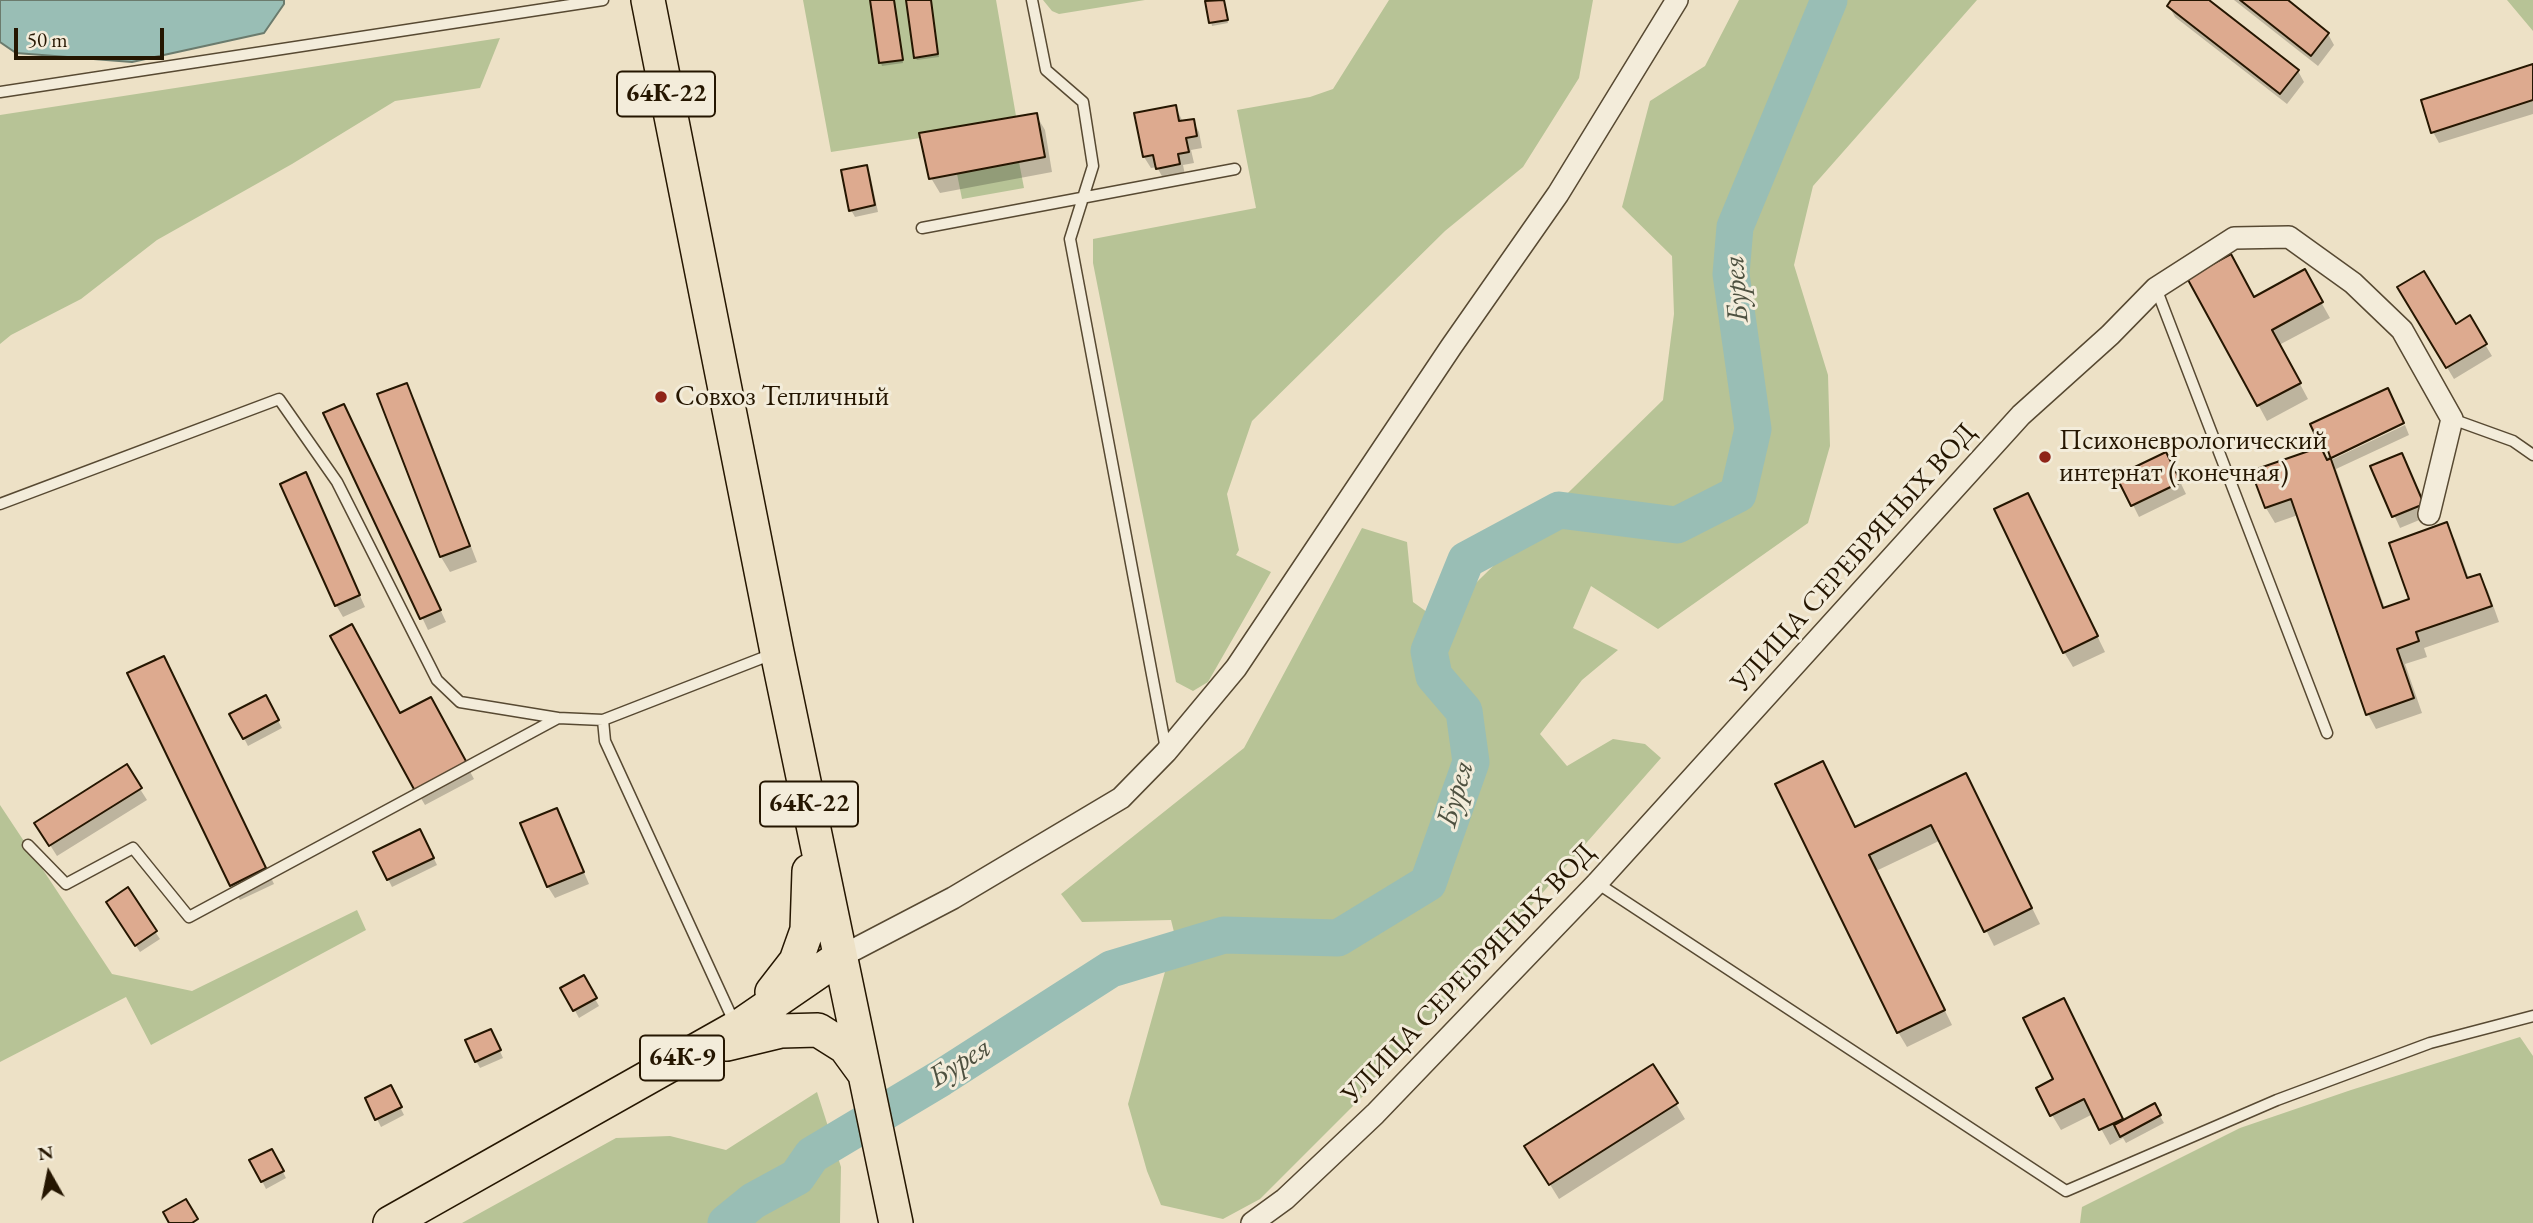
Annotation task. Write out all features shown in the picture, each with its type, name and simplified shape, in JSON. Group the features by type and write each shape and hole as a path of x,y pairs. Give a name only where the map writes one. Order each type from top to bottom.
{"main road":[{"name":"64К-22","path":"648,0 840,957"},
{"path":"743,1023 796,961 807,930 809,885 803,775"},
{"path":"840,957 869,1084 896,1223"},
{"name":"64К-9","path":"390,1223 743,1023 840,957"},
{"path":"691,1053 781,1031 818,1030 845,1047 869,1084"}],"street":[{"path":"840,957 953,898 1121,798 1166,752 1244,657 1451,347 1558,194 1677,0"},
{"name":"УЛИЦА СЕРЕБРЯНЫХ ВОД","path":"1252,1223 1285,1199 1375,1114 1597,883 2021,415 2110,335 2156,288 2234,238 2289,237 2354,284 2402,330 2452,419"},
{"path":"2429,514 2452,419"}],"lane":[{"path":"0,92 603,0"},
{"path":"1032,0 1046,70 1083,102 1093,166 1070,239 1166,752"},
{"path":"922,228 1235,169"},
{"path":"2156,288 2327,733"},
{"path":"0,504 279,399 337,482 437,680 460,702 558,718 603,720 777,652"},
{"path":"2452,419 2513,441 2533,455"},
{"path":"28,845 66,884 133,848 189,917 558,718"},
{"path":"603,720 605,741 743,1023"},
{"path":"1597,883 2066,1191 2277,1100 2430,1044 2533,1017"}],"green space":[{"path":"803,0 870,0 880,63 903,60 894,0 906,0 914,58 931,0 996,0 1016,116 920,133 920,138 831,152"},
{"path":"1043,0 1145,0 1059,14 1052,11"},
{"path":"1389,0 1593,0 1579,78 1523,167 1445,231 1252,421 1227,494 1239,550 1236,555 1271,572 1208,682 1193,691 1176,682 1093,263 1093,239 1256,208 1237,110 1310,97 1333,89"},
{"path":"1739,0 1977,0 1813,186 1794,265 1828,375 1830,446 1808,523 1658,629 1591,586 1573,628 1618,650 1582,680 1540,734 1567,766 1613,739 1645,744 1661,758 1369,1090 1260,1199 1223,1219 1161,1205 1147,1171 1128,1104 1175,936 1171,920 1082,922 1061,894 1244,748 1362,528 1407,542 1413,602 1438,620 1663,400 1674,314 1672,256 1622,207 1650,101 1705,66"},
{"path":"2507,0 2533,0 2533,31"},
{"path":"500,38 480,88 395,101 292,164 157,240 81,299 11,335 0,344 0,115"},
{"path":"1019,162 1024,188 962,199 957,174"},
{"path":"0,805 112,974 192,991 357,910 366,930 151,1045 126,997 0,1062"},
{"path":"2520,1037 2533,1056 2533,1223 2080,1223 2082,1207 2240,1128"},
{"path":"817,1092 841,1167 840,1223 462,1223 616,1138 670,1136 726,1150"}],"water":[{"path":"0,0 284,0 284,4 264,33 132,62 16,53 0,42"}],"building":[{"path":"870,0 894,0 903,60 879,63"},
{"path":"906,0 931,0 938,54 914,58"},
{"path":"1224,0 1228,20 1209,23 1205,1"},
{"path":"2171,0 2209,0 2299,70 2280,94 2167,6"},
{"path":"2240,0 2288,0 2329,33 2311,56"},
{"path":"2533,64 2533,100 2431,133 2421,100"},
{"path":"1176,105 1179,121 1194,119 1197,136 1186,138 1189,152 1178,154 1180,164 1156,169 1153,155 1143,157 1134,113"},
{"path":"1037,113 1045,157 929,179 919,133"},
{"path":"867,165 875,205 849,211 841,170"},
{"path":"2231,254 2254,297 2305,269 2323,302 2272,330 2301,383 2257,406 2187,278"},
{"path":"2424,271 2456,324 2470,315 2487,344 2446,368 2397,287"},
{"path":"407,383 470,546 440,557 377,394"},
{"path":"2388,388 2404,423 2327,460 2310,424"},
{"path":"344,404 441,610 420,619 323,413"},
{"path":"2326,445 2383,608 2409,599 2389,543 2447,522 2467,578 2480,574 2492,606 2416,632 2419,641 2397,649 2414,698 2366,715 2291,499 2265,508 2251,471"},
{"path":"2166,452 2181,482 2131,506 2116,476"},
{"path":"2402,453 2424,504 2392,517 2370,466"},
{"path":"306,472 360,595 335,606 280,484"},
{"path":"2028,493 2098,636 2063,653 1994,509"},
{"path":"352,624 400,713 431,697 467,763 415,791 330,636"},
{"path":"164,656 266,868 230,886 127,673"},
{"path":"266,695 279,720 243,739 229,714"},
{"path":"1823,761 1855,827 1966,773 2032,908 1984,932 1931,825 1869,855 1945,1010 1897,1033 1775,784"},
{"path":"127,764 142,788 49,846 34,823"},
{"path":"557,808 584,872 547,887 520,823"},
{"path":"420,829 434,858 387,880 373,852"},
{"path":"128,887 157,931 135,946 106,902"},
{"path":"584,975 597,998 573,1011 560,988"},
{"path":"2064,998 2123,1119 2099,1130 2084,1099 2050,1116 2036,1088 2053,1079 2023,1018"},
{"path":"491,1029 501,1050 475,1062 465,1040"},
{"path":"1653,1064 1678,1103 1549,1185 1524,1146"},
{"path":"391,1085 402,1107 375,1120 365,1098"},
{"path":"2155,1103 2161,1115 2120,1137 2114,1125"},
{"path":"272,1149 284,1171 261,1182 249,1160"},
{"path":"186,1199 198,1219 192,1223 169,1223 163,1212"}],"waterway":[{"name":"Бурея","path":"726,1223 753,1201 797,1177 812,1155 941,1078 1111,969 1224,935 1338,938 1428,883 1471,762 1464,711 1434,676 1429,651 1466,560 1559,510 1677,525 1738,494 1753,429 1731,274 1735,227 1829,0"}],"place":[{"name":"Совхоз Тепличный","path":"661,397"},
{"name":"Психоневрологический интернат (конечная)","path":"2045,457"}]}
